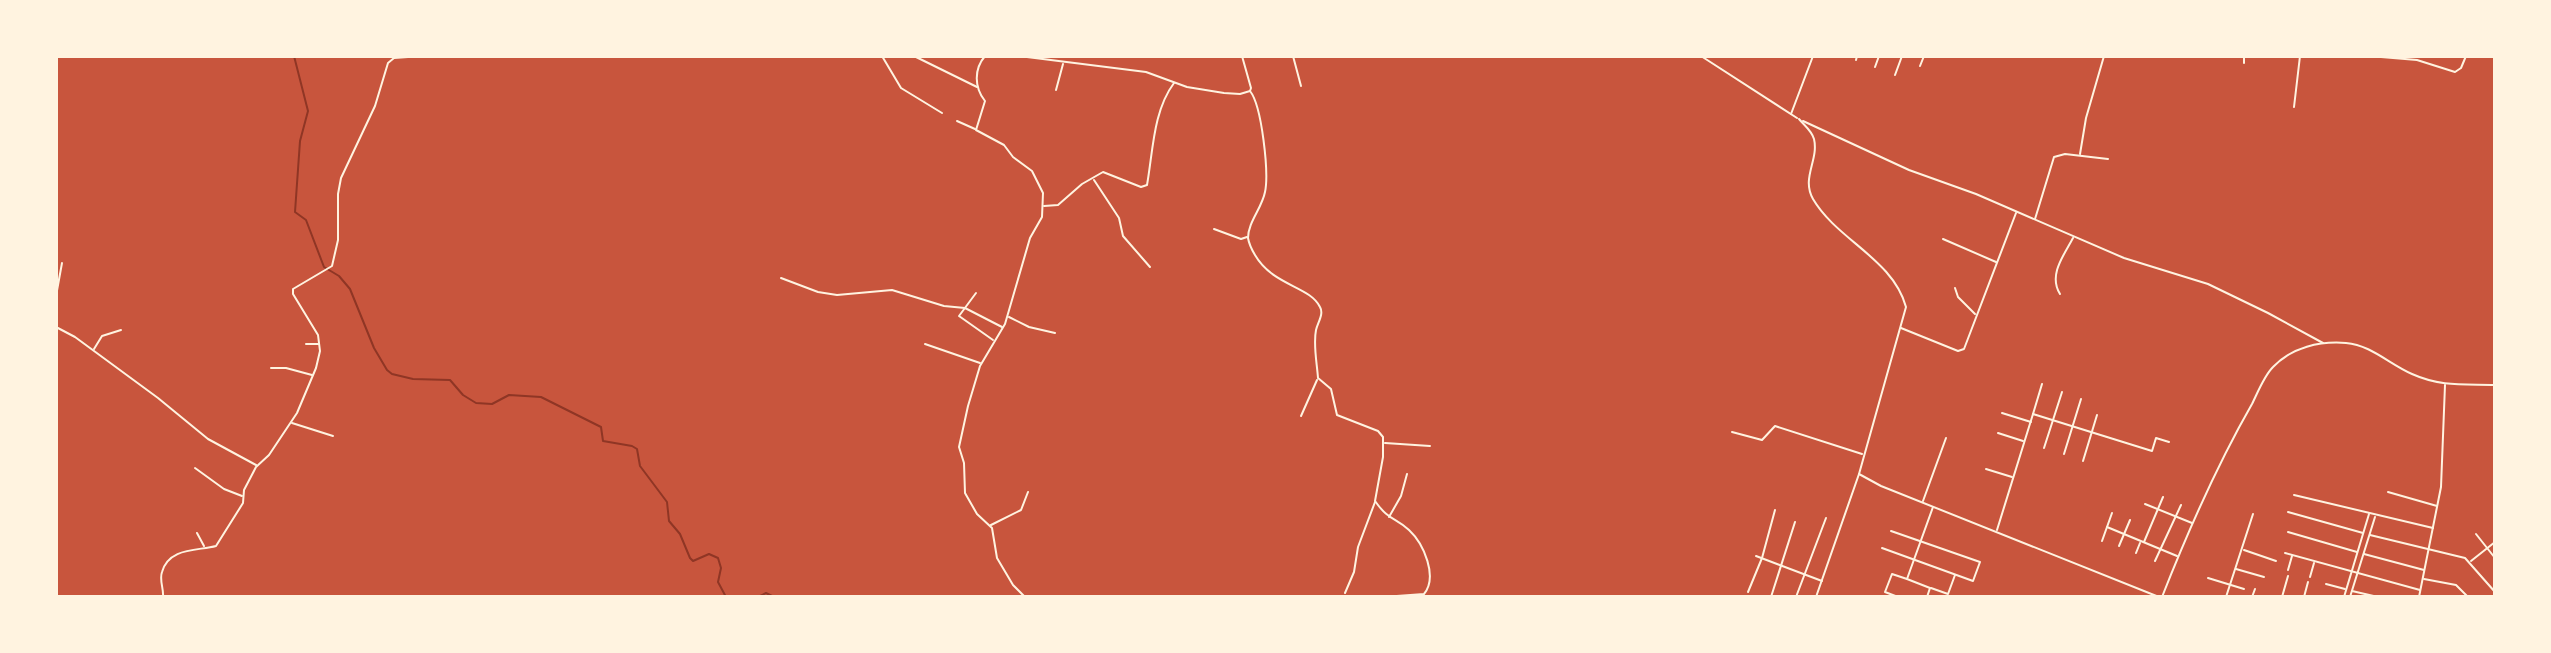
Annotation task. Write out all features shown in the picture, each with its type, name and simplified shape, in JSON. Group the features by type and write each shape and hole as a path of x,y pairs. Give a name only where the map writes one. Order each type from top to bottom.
{"street":[{"path":"163,597 161,578 164,567 175,555 218,544 242,504 246,485 257,466 269,455 304,400 314,375 320,343 316,329 292,292 296,285 332,266 338,240 341,178 375,106 388,63 392,59 422,56"},
{"path":"882,56 901,88 942,113"},
{"path":"914,56 977,87"},
{"path":"976,130 985,101 977,87 977,72 985,56"},
{"path":"1019,56 1146,72 1224,93 1250,91"},
{"path":"1242,56 1250,91 1258,103 1262,122 1266,184 1248,237 1251,248 1265,270 1276,279 1310,295 1322,312 1315,339 1318,378 1301,416"},
{"path":"1293,56 1301,86"},
{"path":"1701,56 1790,115 1909,170 1976,194 2124,258 2208,284 2323,343"},
{"path":"1790,115 1813,56"},
{"path":"1875,67 1879,56"},
{"path":"1895,75 1902,56"},
{"path":"1920,66 1924,56"},
{"path":"2080,155 2086,118 2104,56"},
{"path":"2244,56 2244,63"},
{"path":"2294,107 2300,56"},
{"path":"2369,56 2417,60 2455,72 2461,68 2466,56"},
{"path":"1056,90 1063,62"},
{"path":"1043,206 1058,205 1082,184 1104,172 1138,187 1147,185 1159,114 1174,82"},
{"path":"1799,119 1810,131 1814,142 1808,181 1811,196 1834,226 1865,251 1898,289 1906,307 1859,474 1816,597"},
{"path":"957,121 1004,145 1013,157 1034,173 1042,191 1042,217 1030,238 1008,317 981,364 959,447 964,463 965,493 977,514 990,525 995,535 997,558 1013,585 1025,597"},
{"path":"2035,220 2054,157 2065,154 2108,159"},
{"path":"1094,179 1119,218 1123,236 1150,267"},
{"path":"1900,328 1961,351 1966,347 2016,213"},
{"path":"1214,229 1241,239 1248,237"},
{"path":"2060,294 2056,287 2056,272 2074,237"},
{"path":"1943,239 1997,262"},
{"path":"56,296 62,263"},
{"path":"781,278 828,294 853,295 892,290 944,306 965,308 1003,327"},
{"path":"1955,288 1958,297 1976,315"},
{"path":"976,293 959,317 994,341"},
{"path":"1008,317 1029,327 1055,333"},
{"path":"56,327 93,350 208,439 257,466"},
{"path":"93,350 102,336 121,330"},
{"path":"306,344 320,343"},
{"path":"1859,474 1881,486 2160,597 2240,424 2272,367 2294,352 2323,343 2365,346 2397,367 2445,385 2495,385"},
{"path":"925,344 981,364"},
{"path":"271,368 286,368 314,375"},
{"path":"1318,378 1331,389 1337,415 1378,431 1384,443 1375,501 1345,593"},
{"path":"1997,532 2042,384"},
{"path":"2419,597 2444,454 2445,385"},
{"path":"2044,448 2062,392"},
{"path":"2064,454 2081,399"},
{"path":"2002,413 2031,422"},
{"path":"2033,414 2152,451 2156,438 2169,442"},
{"path":"2083,461 2097,415"},
{"path":"291,423 333,436"},
{"path":"1732,432 1762,440 1775,426 1863,455"},
{"path":"1998,433 2025,441"},
{"path":"1923,502 1946,438"},
{"path":"1384,443 1430,446"},
{"path":"195,468 224,489 243,497"},
{"path":"1986,469 2014,478"},
{"path":"1389,518 1401,496 1407,474"},
{"path":"990,525 1021,510 1028,492"},
{"path":"2388,492 2437,507"},
{"path":"2294,495 2433,528"},
{"path":"2136,553 2163,497"},
{"path":"1375,501 1389,518 1409,530 1428,564 1430,581 1424,594 1383,597"},
{"path":"2145,504 2193,523"},
{"path":"2155,561 2181,505"},
{"path":"1907,579 1934,506"},
{"path":"1748,592 1762,558 1775,510"},
{"path":"2288,512 2364,533"},
{"path":"2102,541 2112,513"},
{"path":"2226,597 2253,514"},
{"path":"2344,597 2369,514"},
{"path":"2350,597 2376,515"},
{"path":"1796,597 1826,518"},
{"path":"2119,546 2130,520"},
{"path":"1771,597 1795,522"},
{"path":"2107,527 2178,557"},
{"path":"1882,548 1973,581 1980,562 1891,531"},
{"path":"2288,532 2358,553"},
{"path":"197,533 204,547"},
{"path":"2476,534 2495,558"},
{"path":"2370,535 2470,561 2495,592"},
{"path":"2470,561 2495,542"},
{"path":"2243,550 2276,561"},
{"path":"2285,553 2421,591"},
{"path":"2363,554 2425,570"},
{"path":"2288,570 2292,555"},
{"path":"1756,556 1822,581"},
{"path":"2310,577 2314,561"},
{"path":"2235,568 2264,577"},
{"path":"1898,597 1885,592 1892,574 1948,594 1955,575"},
{"path":"2282,597 2288,576"},
{"path":"2208,578 2244,589"},
{"path":"2423,578 2456,585 2468,597"},
{"path":"2304,597 2308,582"},
{"path":"2326,584 2346,589"},
{"path":"1927,597 1930,588"},
{"path":"2252,597 2255,589"},
{"path":"2352,591 2378,597"}],"waterway":[{"path":"294,56 308,111 300,141 295,212 306,220 324,267 339,276 350,289 374,348 387,370 413,379 450,380 463,395 476,403 492,404 509,395 541,397 601,427 603,441 637,449 640,466 667,502 669,521 680,534 690,558 693,561 709,554 718,558 721,568 718,582 726,597"},
{"path":"758,597 766,593 774,597"}]}
